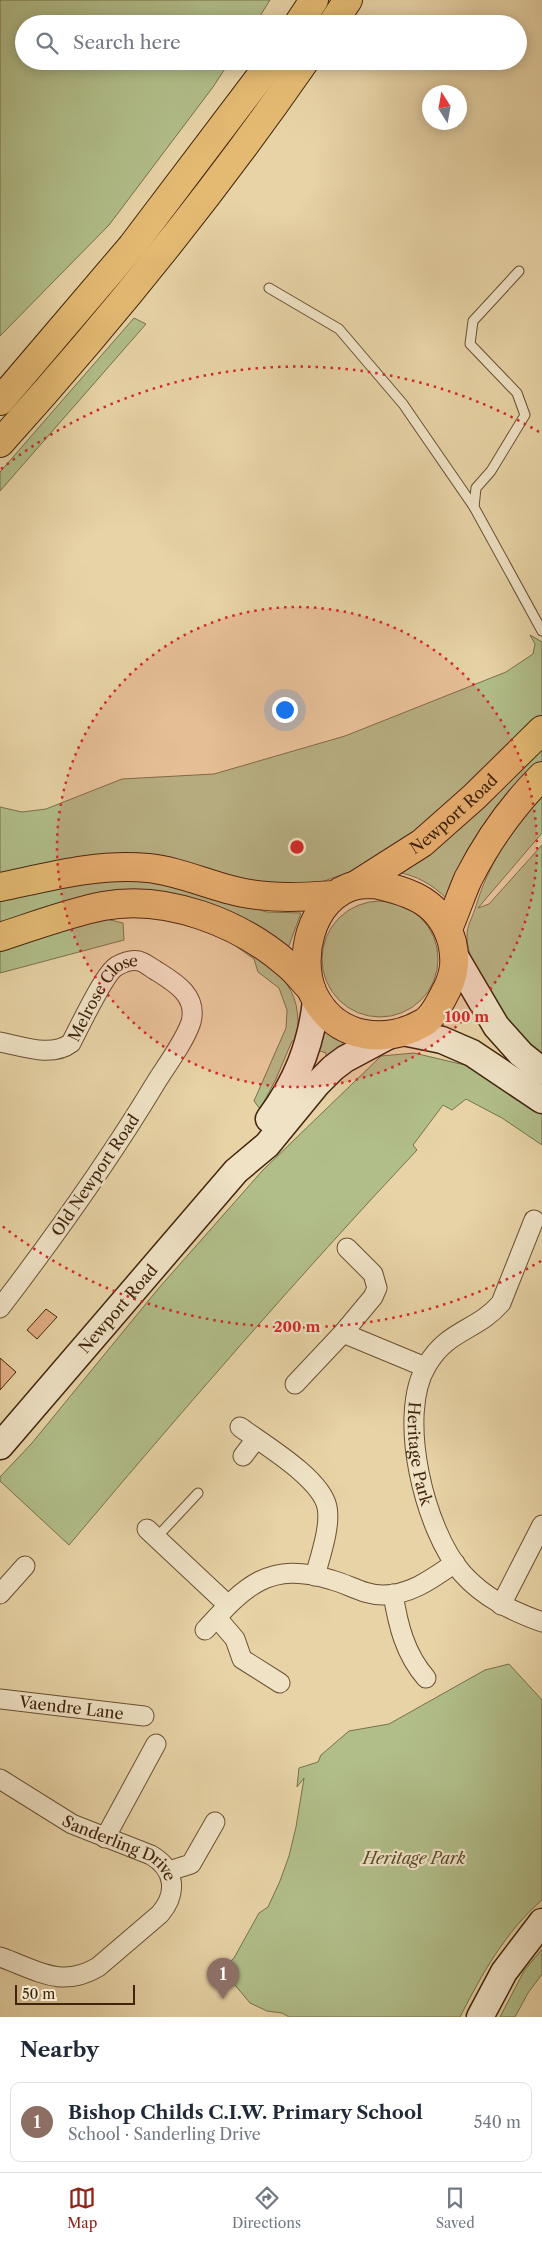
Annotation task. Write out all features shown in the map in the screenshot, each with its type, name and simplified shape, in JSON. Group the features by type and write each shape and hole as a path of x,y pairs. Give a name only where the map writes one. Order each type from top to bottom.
{"main road":[{"path":"304,15 314,0"},
{"path":"338,15 348,0"},
{"path":"0,401 132,246 265,70"},
{"path":"0,443 123,300 202,201 298,70"},
{"name":"Newport Road","path":"346,890 422,843 474,797 542,730"},
{"name":"Newport Road","path":"448,929 468,881 485,849 520,798 542,776"},
{"path":"0,887 112,867 149,868 243,893 270,897 297,898 376,884 410,893 431,907 442,918 448,929 456,958 496,1026 521,1054 542,1071"},
{"path":"314,995 308,966 308,947 312,926 322,907 346,890"},
{"path":"0,937 67,915 104,906 150,904 208,918 247,936 288,964 314,995 330,1019 348,1030 364,1035 428,1036 462,1048 484,1060 542,1100"},
{"path":"396,1034 425,1022 434,1012 449,985 456,958"},
{"name":"Newport Road","path":"0,1446 236,1171 283,1099 300,1069 312,1031 314,995"},
{"name":"Newport Road","path":"236,1171 267,1145 317,1084 333,1068 345,1059 396,1034"},
{"path":"480,2017 508,1966 542,1922"}],"street":[{"name":"Melrose Close","path":"0,1042 51,1051 63,1049 71,1043 115,966 128,961 140,961 178,985 188,996 192,1008 191,1022 183,1038"},
{"name":"Old Newport Road","path":"0,1308 110,1155 183,1038"},
{"name":"Heritage Park","path":"534,1220 502,1303 492,1314 479,1323 459,1331 445,1342 435,1352 425,1367 416,1400 414,1430 418,1470 432,1521 443,1545 462,1573 485,1595 501,1605 542,1622"},
{"path":"295,1384 343,1333 373,1297 376,1288 374,1274 347,1248"},
{"path":"343,1333 425,1367"},
{"path":"240,1427 256,1440 318,1476 327,1508 327,1520 315,1576"},
{"path":"243,1456 256,1440"},
{"path":"501,1605 542,1525"},
{"path":"151,1534 235,1639 242,1659 280,1683"},
{"path":"217,1618 243,1590 272,1576 284,1573 333,1580 364,1593 393,1594 420,1587 455,1563"},
{"path":"0,1594 25,1566"},
{"path":"393,1594 400,1629 408,1650 417,1668 426,1678"},
{"name":"Vaendre Lane","path":"0,1699 144,1716"},
{"path":"105,1838 156,1744"},
{"name":"Sanderling Drive","path":"0,1779 72,1824 162,1861 169,1871 171,1894 168,1905 160,1914 105,1962 88,1974 74,1978 57,1978 0,1957"},
{"path":"169,1871 191,1864 215,1822"}],"lane":[{"path":"474,507 476,488 491,471 525,415 517,393 470,344 473,321 519,271"},
{"path":"269,288 339,329 403,404 474,507 542,631"},
{"path":"151,1534 198,1493"}],"green space":[{"path":"0,0 270,0 261,15 15,15 15,70 224,70 109,225 0,336"},
{"path":"134,318 146,324 0,491 0,472"},
{"path":"530,635 542,642 542,718 442,816 353,871 324,881 286,886 0,874 0,807 22,812 46,809 122,779 214,774 345,736 506,672 533,654 535,644"},
{"path":"542,744 542,763 447,899 424,881 397,872"},
{"path":"542,792 542,833 478,908 489,904 542,845 542,1062 516,1040 496,1011 482,985 471,958 467,935 481,892 494,861"},
{"path":"106,878 161,882 267,912 301,913 288,948 259,929 69,901 0,922 0,898"},
{"path":"380,901 402,906 421,918 433,937 438,959 433,981 421,1000 402,1012 380,1017 358,1012 339,1000 327,981 322,959 327,937 339,918 358,906"},
{"path":"98,917 123,923 124,940 0,973 0,952"},
{"path":"234,940 263,961 284,980 296,1005 298,1021 297,1041 292,1041 276,1079 260,1109 254,1101 286,1028 287,1010 279,988 258,972 254,959 237,947"},
{"path":"323,1030 351,1045 326,1060 326,1053 317,1050"},
{"path":"414,1053 469,1066 542,1108 542,1145 502,1118 466,1099 452,1110 443,1105 413,1145 417,1150 240,1345 69,1545 0,1481 0,1477 32,1443 158,1289 263,1170 381,1056"},
{"name":"Heritage Park","path":"509,1664 542,1700 542,1900 529,1912 495,1954 460,2017 289,2017 282,2013 267,2011 250,2003 235,1985 218,1974 234,1958 259,1913 268,1907 280,1881 289,1856 296,1827 304,1778 297,1787 299,1768 318,1762 321,1755 349,1731 389,1724 485,1670"},
{"path":"542,1949 542,1974 528,1993 515,2017 500,2017 524,1971"}],"building":[{"path":"46,1309 57,1317 37,1339 27,1330"},
{"path":"0,1358 16,1372 0,1390"}],"place":[{"name":"Bishop Childs C.I.W. Primary School","path":"223,1999"}]}
